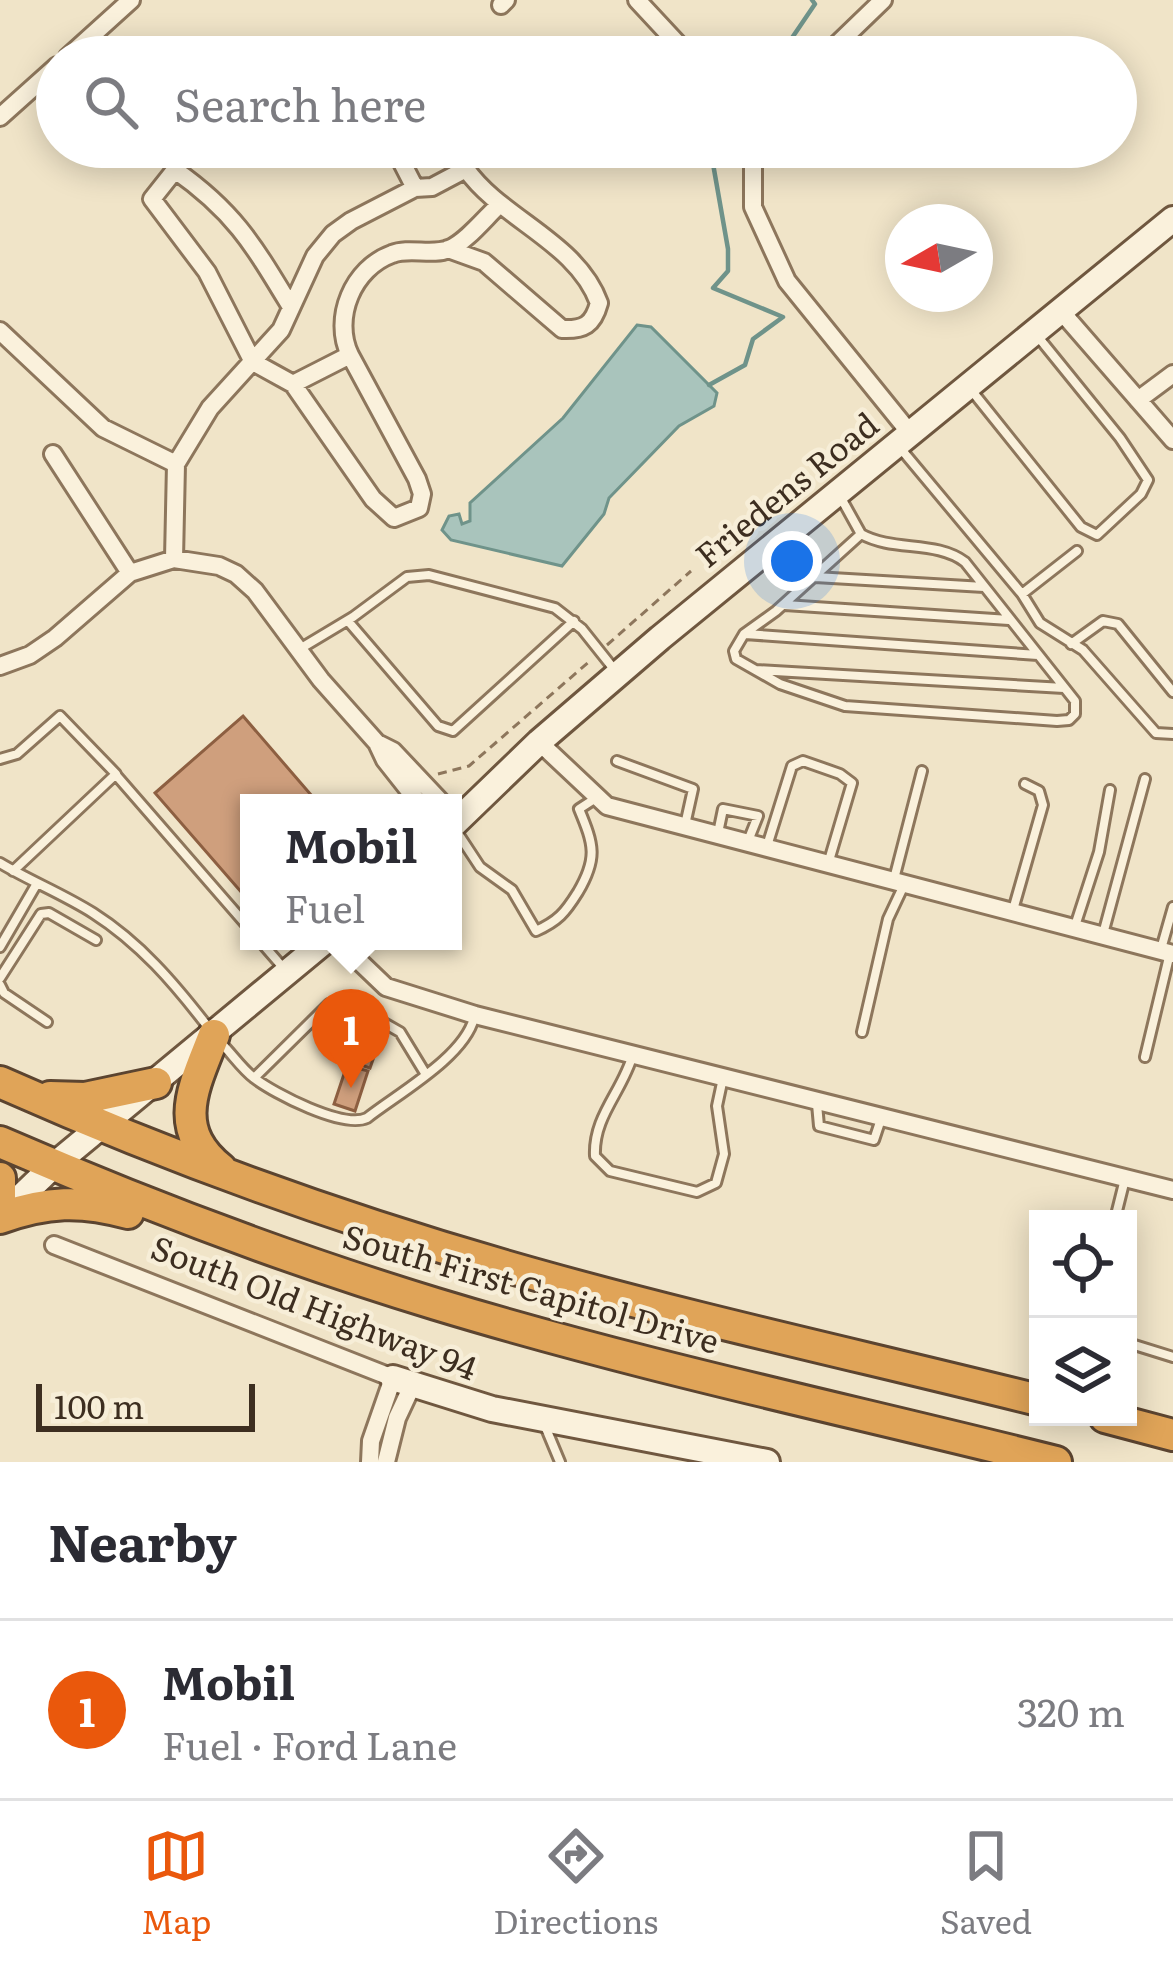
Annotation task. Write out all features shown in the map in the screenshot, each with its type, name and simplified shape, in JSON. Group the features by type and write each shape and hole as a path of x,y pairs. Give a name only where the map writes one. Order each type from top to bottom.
{"highway":[{"path":"214,1035 196,1084 189,1113 191,1130 204,1155 231,1176"},
{"path":"13,1088 85,1098 156,1083"},
{"name":"South First Capitol Drive","path":"13,1088 352,1219 534,1274 1029,1398"},
{"name":"South First Capitol Drive","path":"0,1142 188,1220 519,1328 1056,1462"},
{"path":"0,1178 0,1205"},
{"path":"0,1218 80,1202 146,1218 188,1220"},
{"path":"1137,1425 1173,1435"}],"main road":[{"name":"Friedens Road","path":"462,809 837,492 1173,219"},
{"path":"0,1218 53,1166 314,950"},
{"name":"South Old Highway 94","path":"403,1382 542,1419 767,1462"}],"street":[{"path":"91,36 131,0"},
{"path":"637,0 670,36"},
{"path":"846,36 883,0"},
{"path":"0,117 36,85"},
{"path":"405,168 415,188"},
{"path":"753,168 753,207 787,281 867,375 903,438"},
{"path":"174,559 176,464 210,408 253,362 281,330 315,256 333,234 368,211 466,169 499,206 530,224 595,292 599,304 595,319 586,327 562,328 484,262 448,249 395,252 370,265 342,312 344,341 422,494 419,508 394,518 373,499 293,384 253,362 207,272 152,199 175,170 214,197 251,242 291,307"},
{"path":"448,249 499,206"},
{"path":"1060,310 1173,440"},
{"path":"0,331 103,428 176,464"},
{"path":"293,384 350,355"},
{"path":"1138,400 1173,374"},
{"path":"53,454 130,573"},
{"path":"0,666 30,655 55,638 130,573 174,559 196,559 236,574 255,591 412,794"},
{"path":"539,742 608,806 1168,953"},
{"path":"376,743 393,751 431,794"},
{"path":"347,950 386,987 475,1015 1173,1190"},
{"name":"South Old Highway 94","path":"54,1244 403,1382"},
{"path":"370,1462 371,1441 403,1382"},
{"path":"386,1462 403,1382"}],"lane":[{"path":"968,386 1081,526 1097,535 1141,494 1148,480 1120,438 1033,332"},
{"path":"903,438 1040,622 1082,650 1156,733 1173,734"},
{"path":"837,492 861,534 879,544 954,554 1075,701 1075,714 1069,720 845,706 780,684 736,659 734,651 744,634 861,534"},
{"path":"1022,594 1077,551"},
{"path":"298,650 348,621 407,577 429,575 555,608 574,621 618,674"},
{"path":"814,577 984,586"},
{"path":"783,605 1010,620"},
{"path":"348,621 438,726 453,730 574,621"},
{"path":"1071,644 1102,621 1118,624 1173,692"},
{"path":"744,634 1038,655"},
{"path":"754,669 1064,688"},
{"path":"0,759 17,754 60,716 240,918"},
{"path":"617,761 693,789 684,826"},
{"path":"766,848 792,766 803,761 852,783 828,864"},
{"path":"862,1032 922,771"},
{"path":"13,871 116,774"},
{"path":"1103,936 1145,779"},
{"path":"1012,912 1043,805 1039,791 1025,784"},
{"path":"1075,928 1099,852 1110,790"},
{"path":"462,836 480,867 512,890 536,931 561,920 592,868 592,841 579,809 597,797"},
{"path":"718,835 723,809 758,816 747,843"},
{"path":"0,863 87,909 121,933 157,964 254,1078 303,1105 351,1123 367,1118 459,1048 475,1015"},
{"path":"0,947 36,884"},
{"path":"1145,1057 1173,907"},
{"path":"47,1022 4,993 0,981 40,914 49,913 96,940"},
{"path":"268,950 287,972"},
{"path":"254,1078 329,1004 349,1003 400,1032 425,1073"},
{"path":"633,1052 594,1136 595,1156 610,1171 698,1192 716,1183 724,1154 717,1106 723,1075"},
{"path":"818,1099 819,1126 874,1141 883,1115"},
{"path":"1117,1210 1125,1177"},
{"path":"1137,1346 1173,1357"},
{"path":"542,1419 560,1462"}],"path":[{"path":"433,778 441,771 469,766 691,572"}],"water":[{"path":"637,325 651,327 717,393 714,406 679,426 609,498 604,514 562,566 451,540 442,530 449,516 459,514 462,524 470,521 470,503 563,418"}],"building":[{"path":"243,716 310,794 240,794 240,891 155,793"},
{"path":"336,1035 377,1048 370,1068 330,1055"},
{"path":"347,1065 368,1071 355,1111 334,1104"}],"waterway":[{"path":"793,36 815,4 812,0"},
{"path":"709,385 745,365 753,339 783,317 713,288 728,271 714,168"}],"place":[{"name":"Mobil","path":"351,1088"}]}
